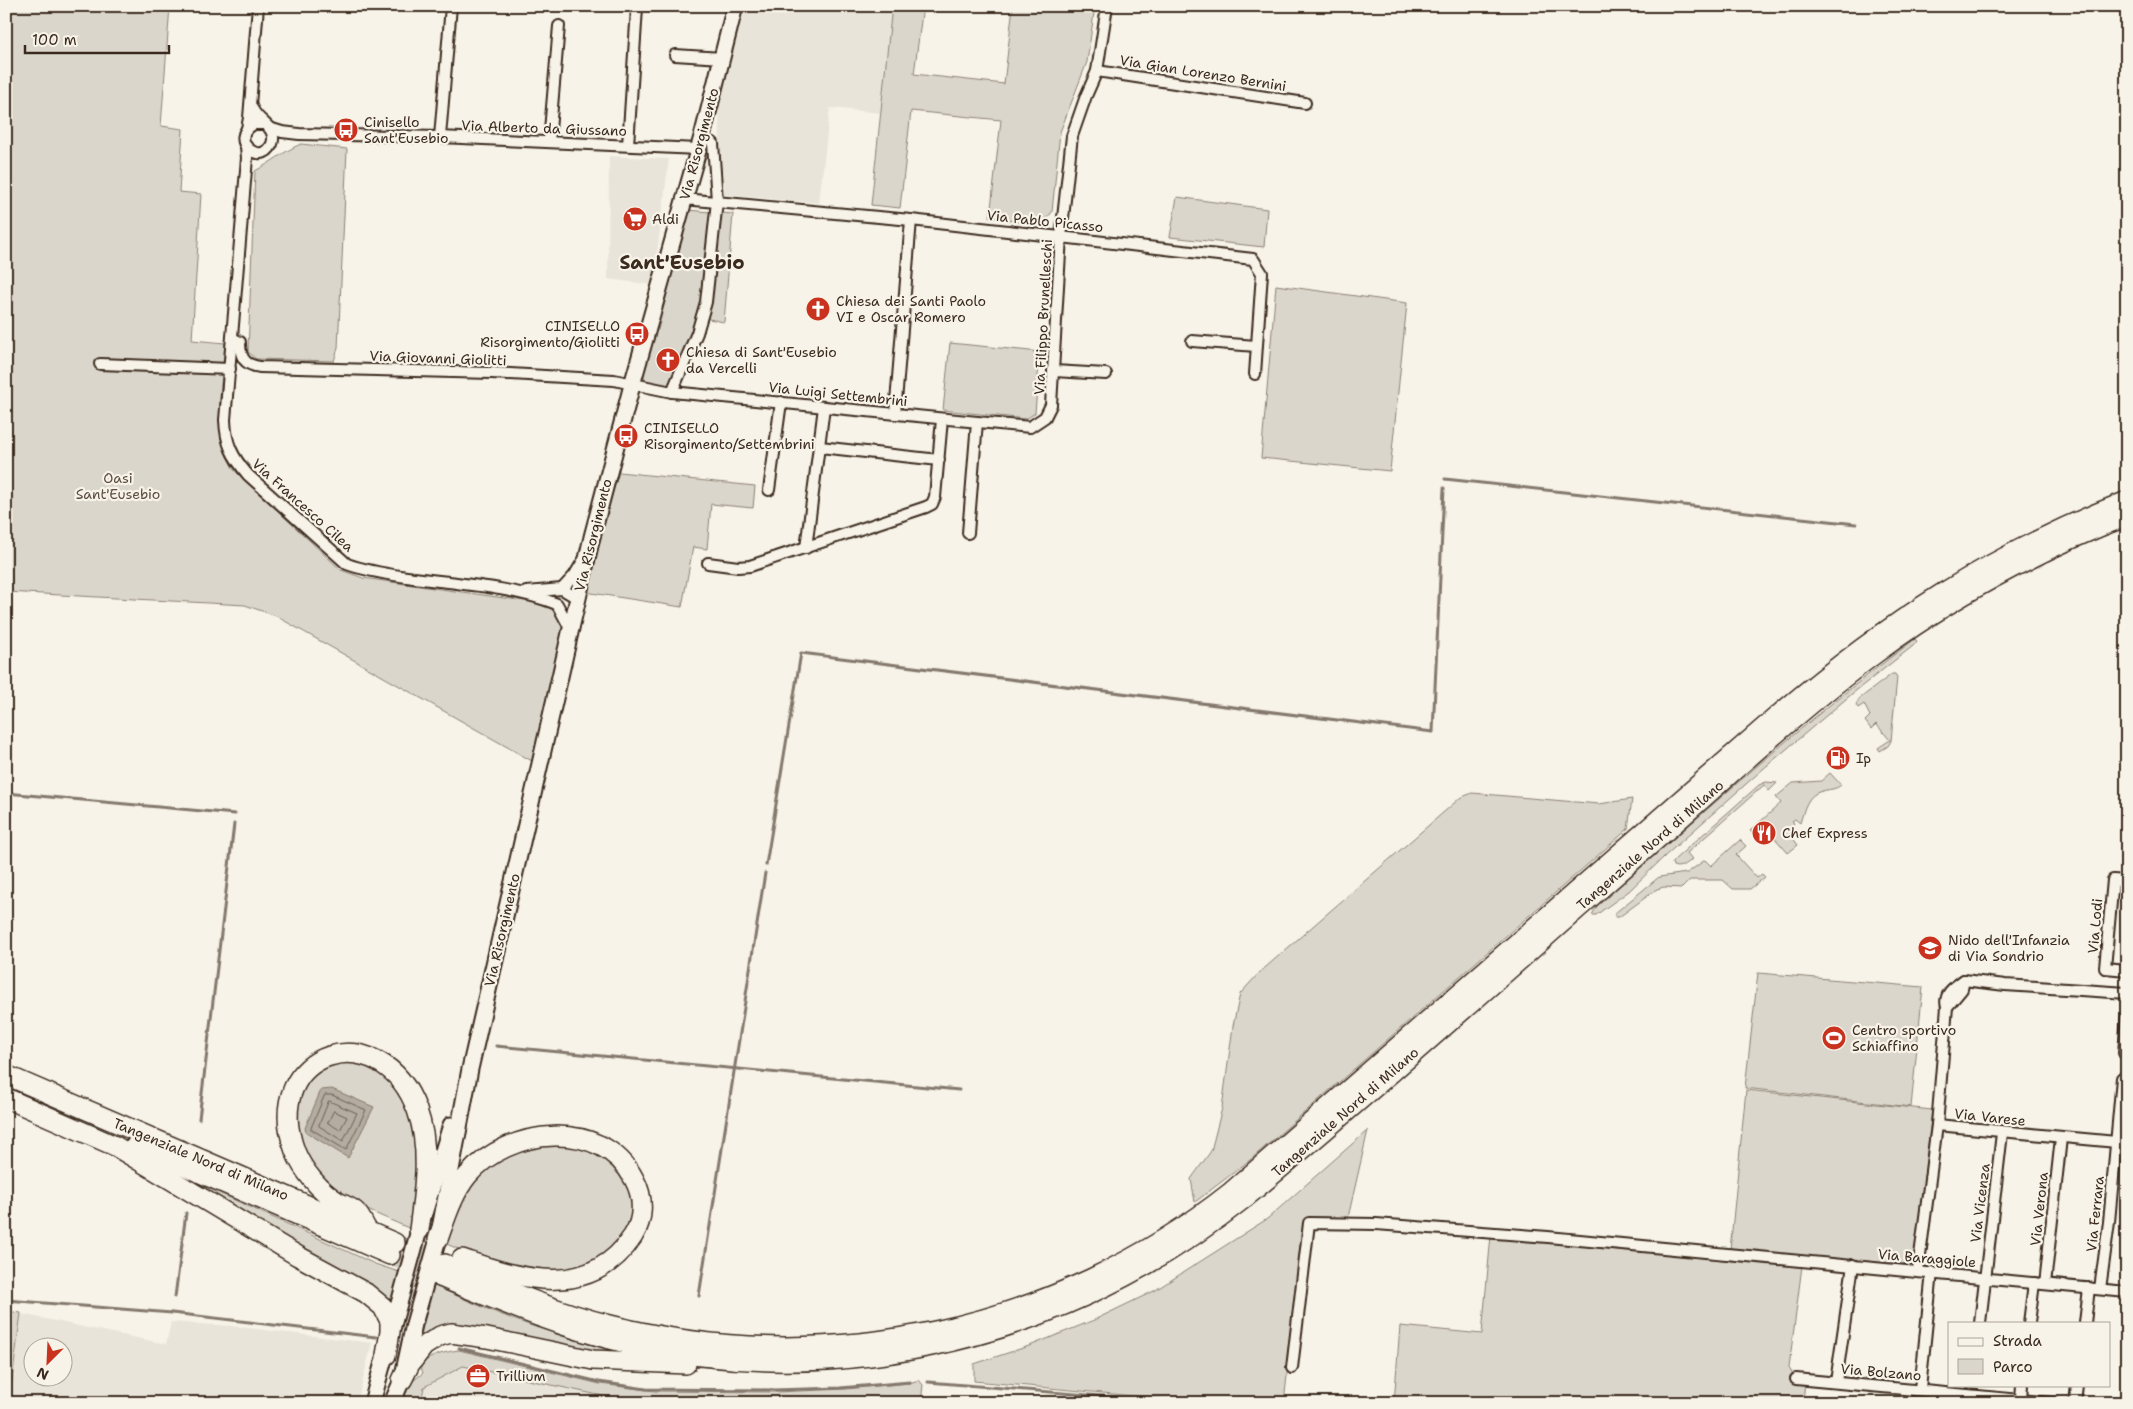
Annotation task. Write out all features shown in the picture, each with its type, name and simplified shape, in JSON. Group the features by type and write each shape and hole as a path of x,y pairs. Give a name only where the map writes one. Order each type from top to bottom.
{"highway":[{"name":"Tangenziale Nord di Milano","path":"445,1265 536,1302 609,1325 692,1341 754,1347 838,1346 907,1338 962,1326 1002,1314 1080,1285 1168,1238 1231,1192 1775,718 1871,640 1931,599 1992,563 2065,526 2127,501"},
{"name":"Tangenziale Nord di Milano","path":"445,1265 546,1319 627,1343 711,1357 774,1361 816,1360 914,1350 1004,1328 1090,1295 1128,1276 1177,1247 1230,1210 1765,744 1860,665 1929,617 2001,574 2057,545 2127,516"},
{"path":"367,1230 356,1212 330,1196 307,1173 296,1152 289,1129 288,1106 290,1095 297,1080 315,1063 338,1054 356,1054 382,1062 396,1075 412,1099 421,1123 424,1142 425,1182 419,1230"},
{"name":"Tangenziale Nord di Milano","path":"6,1075 367,1230 393,1249 6,1089"},
{"path":"6,1098 115,1146 298,1256 366,1293 383,1307 390,1321 386,1355"},
{"path":"438,1239 454,1196 469,1174 496,1151 522,1140 552,1136 581,1139 607,1150 618,1158 635,1180 642,1206 636,1231 629,1242 607,1263 582,1276 554,1280 445,1265"},
{"path":"402,1380 410,1364 424,1346 440,1336 451,1334 531,1347 593,1360 792,1368 816,1360"}],"street":[{"path":"250,100 257,117 267,126 273,139 271,146 267,150 259,153 249,150 243,137 247,129 258,6"},
{"path":"440,137 451,6"},
{"name":"Via Risorgimento","path":"392,1403 402,1380 414,1324 438,1239 470,1069 589,549 735,6"},
{"name":"Via Filippo Brunelleschi","path":"1040,422 1051,405 1061,236 1072,136 1096,71 1107,6"},
{"path":"628,145 637,8"},
{"path":"549,142 558,26"},
{"path":"674,55 722,58"},
{"name":"Via Gian Lorenzo Bernini","path":"1096,71 1305,103"},
{"path":"247,129 254,124 267,126"},
{"name":"Via Alberto da Giussano","path":"267,126 282,132 299,134 440,137 698,149"},
{"name":"Via Alberto da Giussano","path":"271,146 299,134"},
{"path":"672,392 690,349 706,302 718,201 713,143"},
{"name":"Via Francesco Cilea","path":"246,146 247,158 244,175 225,420 226,434 234,458 248,475 339,558 348,564 366,570 520,592 557,604 577,600"},
{"name":"Via Francesco Cilea","path":"244,175 250,163 259,153"},
{"name":"Via Pablo Picasso","path":"684,198 1061,236 1253,259 1262,273 1255,374"},
{"path":"895,414 911,220"},
{"name":"Via Giovanni Giolitti","path":"232,338 240,342 241,355 244,361 252,366 260,367 492,373 614,380 632,385"},
{"path":"1192,341 1256,346"},
{"path":"100,364 230,369"},
{"path":"1054,370 1106,374"},
{"name":"Via Luigi Settembrini","path":"632,385 672,392 1030,427 1040,422"},
{"path":"769,490 781,402"},
{"path":"806,548 824,407"},
{"path":"708,563 744,567 806,548 932,504 935,496 942,419"},
{"path":"968,533 977,422"},
{"path":"820,447 939,460"},
{"path":"577,600 562,589 574,576 589,549"},
{"name":"Via Francesco Cilea","path":"520,592 562,589"},
{"path":"557,604 570,628"},
{"name":"Via Lodi","path":"2127,881 2113,880 2105,968 2127,970"},
{"path":"1937,1125 1946,1001 1948,995 1964,980 2005,985 2127,992"},
{"path":"2124,1053 2127,1016"},
{"name":"Via Risorgimento","path":"372,1403 396,1322 419,1230 470,1069"},
{"path":"2122,1078 2122,1143"},
{"name":"Via Varese","path":"1918,1271 1937,1125 2122,1143"},
{"name":"Via Vicenza","path":"1980,1322 2002,1132"},
{"name":"Via Verona","path":"2046,1284 2060,1138"},
{"name":"Via Ferrara","path":"2085,1322 2095,1289 2122,1143"},
{"name":"Via Baraggiole","path":"1292,1368 1309,1223 1376,1224 1539,1236 2127,1292"},
{"path":"1836,1382 1853,1265"},
{"path":"1920,1389 1932,1272"},
{"path":"2029,1322 2034,1282"},
{"name":"Via Bolzano","path":"1796,1379 1920,1389 1972,1390 2021,1400 2053,1403"},
{"path":"2021,1400 2022,1386"},
{"path":"2075,1403 2078,1386"}],"shaded area":[{"path":"746,6 892,6 881,113 830,108 819,203 724,195 719,108"},
{"name":"Aldi","path":"609,156 669,159 653,285 608,279"},
{"path":"21,1314 166,1344 171,1322 231,1326 372,1343 357,1403 10,1403"},
{"name":"Trillium","path":"463,1366 640,1403 421,1403 425,1387"}],"green space":[{"name":"Oasi Sant'Eusebio","path":"6,6 170,6 161,126 183,129 179,192 201,194 192,340 225,343 220,392 220,424 222,440 234,470 341,570 363,578 539,603 557,614 562,623 563,634 532,761 276,616 245,605 6,592"},
{"path":"892,6 923,6 914,74 1004,84 1013,6 1095,6 1087,62 1060,132 1052,212 1047,218 1040,221 1023,222 990,217 1001,120 911,111 900,208 871,205"},
{"path":"301,144 347,149 338,348 334,361 256,359 248,352 255,171"},
{"path":"1177,197 1267,209 1264,247 1170,237"},
{"path":"687,210 733,214 724,322 699,317 671,386 647,383 643,375 655,330 658,330"},
{"path":"1276,285 1407,303 1390,471 1261,458"},
{"path":"950,343 1040,352 1035,413 1026,419 943,410"},
{"path":"619,472 755,486 753,508 711,504 707,549 693,547 682,607 585,592"},
{"path":"1915,639 1917,641 1913,646 1853,693 1763,769 1666,855 1629,891 1596,915 1592,915 1597,906 1753,769 1873,670"},
{"path":"1892,674 1895,674 1897,677 1891,741 1888,746 1880,751 1878,748 1890,740 1876,724 1871,729 1865,721 1870,716 1864,704 1858,708 1856,705 1859,699"},
{"path":"1830,773 1841,785 1813,795 1807,803 1800,823 1795,819 1792,821 1794,829 1791,831 1793,834 1791,836 1798,845 1788,853 1766,828 1757,836 1750,831 1781,803 1776,797 1793,783 1821,781"},
{"path":"1766,782 1777,783 1769,791 1764,785 1687,853 1692,859 1688,863 1676,867 1673,866 1674,860 1759,785"},
{"path":"1472,793 1599,804 1632,799 1628,829 1250,1160 1195,1202 1191,1179 1211,1151 1222,1108 1233,1026 1240,994 1259,973 1460,798"},
{"path":"1740,840 1746,846 1736,855 1757,878 1762,874 1765,877 1750,889 1733,889 1723,880 1690,880 1682,888 1664,887 1657,889 1619,917 1615,917 1615,913 1659,877 1687,873 1705,860 1711,866"},
{"name":"Centro sportivo Schiaffino","path":"1758,973 1923,987 1911,1107 1745,1088"},
{"path":"352,1057 397,1083 419,1139 413,1230 356,1205 317,1177 297,1139 295,1093 310,1069"},
{"path":"1746,1090 1932,1110 1914,1265 1730,1250"},
{"path":"1368,1130 1347,1222 1304,1219 1284,1403 1210,1403 974,1381 974,1364 1032,1345 1094,1320 1154,1291 1267,1219"},
{"path":"535,1141 592,1147 622,1168 637,1207 625,1240 580,1271 504,1268 444,1243 452,1217 481,1168"},
{"path":"173,1172 375,1264 402,1273 394,1309"},
{"path":"1491,1235 1802,1266 1789,1367 1796,1379 1805,1380 1803,1403 1394,1403 1400,1326 1482,1334"},
{"path":"433,1286 535,1327 586,1343 638,1355 420,1338"},
{"path":"6,1311 21,1313 9,1403 6,1403"},
{"path":"459,1350 600,1384 655,1391 776,1392 846,1389 909,1383 919,1380 923,1385 921,1403 631,1402 463,1366 424,1387 421,1403 401,1403 409,1384 423,1373 420,1365 438,1354"}],"water":[{"path":"332,1089 374,1107 348,1158 306,1132 305,1128 321,1090"}],"waterway":[{"path":"1445,479 1856,524"},
{"path":"766,865 801,653 1433,732 1444,488"},
{"path":"6,793 235,814"},
{"path":"199,1119 234,824"},
{"path":"699,1296 765,873"},
{"path":"496,1046 959,1090"},
{"path":"175,1297 186,1213"},
{"path":"6,1300 172,1313 376,1337"},
{"path":"459,1348 599,1382 646,1389 773,1390 840,1388 910,1382"},
{"path":"928,1382 1187,1403"}],"tunnel":[{"path":"395,1243 445,1264"},
{"path":"390,1255 440,1277"}],"place":[{"name":"Cinisello Sant'Eusebio","path":"346,130"},
{"name":"Aldi","path":"635,219"},
{"name":"Chiesa dei Santi Paolo VI e Oscar Romero","path":"818,309"},
{"name":"CINISELLO Risorgimento/Giolitti","path":"637,334"},
{"name":"Chiesa di Sant'Eusebio da Vercelli","path":"668,360"},
{"name":"CINISELLO Risorgimento/Settembrini","path":"626,436"},
{"name":"Ip","path":"1838,758"},
{"name":"Chef Express","path":"1764,833"},
{"name":"Nido dell'Infanzia di Via Sondrio","path":"1930,948"},
{"name":"Centro sportivo Schiaffino","path":"1834,1038"},
{"name":"Trillium","path":"478,1376"}],"district":[{"name":"Sant'Eusebio","path":"682,262"}]}
